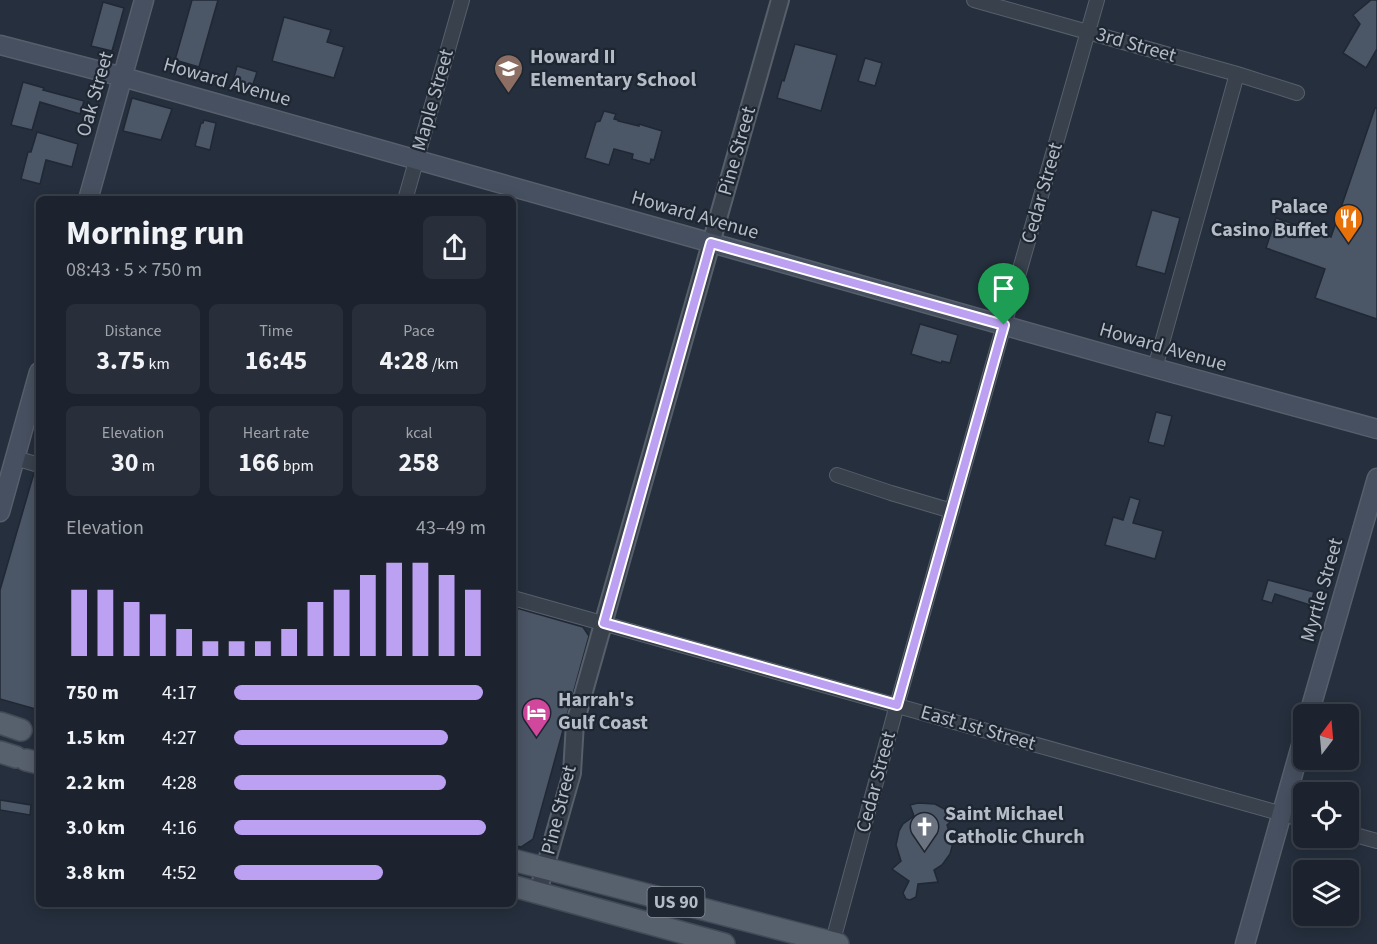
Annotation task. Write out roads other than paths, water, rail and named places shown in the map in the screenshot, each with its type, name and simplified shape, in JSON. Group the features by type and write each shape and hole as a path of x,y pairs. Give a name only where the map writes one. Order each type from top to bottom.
{"main road":[{"name":"Oak Street","path":"89,196 144,0"},
{"name":"Howard Avenue","path":"0,45 123,76 1377,429"},
{"path":"0,512 36,383"},
{"name":"Myrtle Street","path":"1313,704 1377,478"},
{"path":"0,723 30,733"},
{"path":"1245,944 1294,770"},
{"name":"US 90","path":"516,861 834,943"},
{"name":"US 90","path":"516,886 724,944"}],"street":[{"name":"Maple Street","path":"406,196 462,0"},
{"name":"Pine Street","path":"538,892 572,773 575,723 780,0"},
{"name":"3rd Street","path":"974,0 1297,93"},
{"name":"Cedar Street","path":"834,943 897,705 1097,0"},
{"path":"1155,368 1237,74"},
{"path":"15,458 36,464"},
{"path":"837,475 952,511"},
{"name":"East 1st Street","path":"516,599 1293,817"},
{"path":"1359,836 1377,841"}],"place":[{"name":"Howard II Elementary School","path":"509,94"},
{"name":"Palace Casino Buffet","path":"1349,244"},
{"name":"Harrah's Gulf Coast","path":"537,738"},
{"name":"Saint Michael Catholic Church","path":"924,852"}]}
